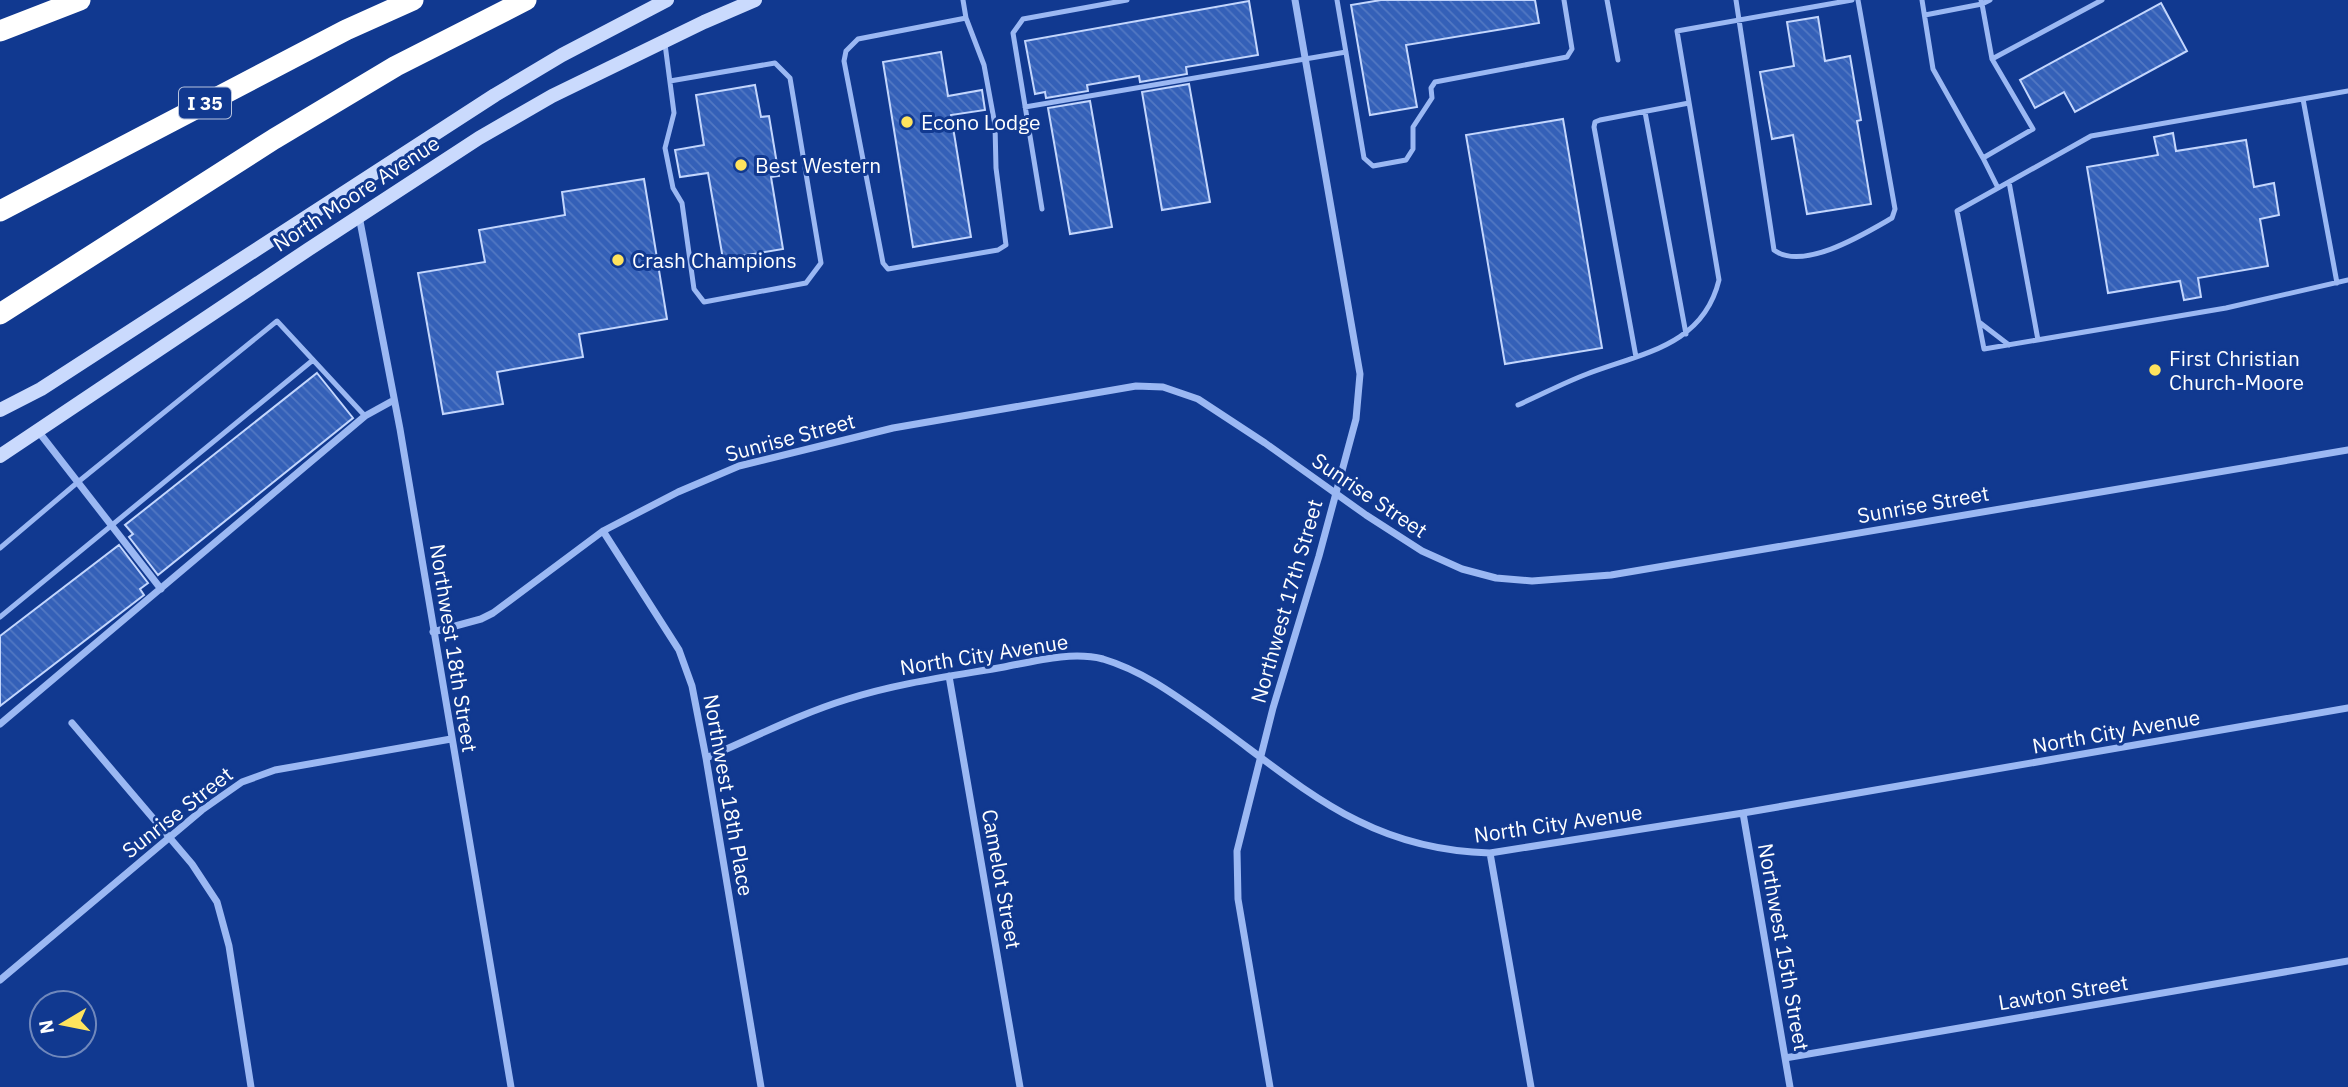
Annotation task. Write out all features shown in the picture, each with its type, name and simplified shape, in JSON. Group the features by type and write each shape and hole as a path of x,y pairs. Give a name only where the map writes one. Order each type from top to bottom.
{"highway":[{"path":"0,31 80,0"},
{"name":"I 35","path":"0,211 346,30 414,0"},
{"path":"0,314 192,191 396,66 526,0"}],"street":[{"path":"0,410 41,389 495,95 562,55 667,0"},
{"name":"North Moore Avenue","path":"0,456 359,215 479,138 552,96 755,0"},
{"name":"Northwest 17th Street","path":"1270,1087 1238,899 1236,868 1242,826 1260,756 1356,419 1360,374 1295,0"},
{"name":"Northwest 18th Street","path":"359,215 394,401 511,1087"},
{"name":"Sunrise Street","path":"433,632 493,613 603,531 678,492 739,466 893,428 1136,386 1163,387 1198,399 1422,551 1462,569 1496,578 1532,582 1611,575 2348,450"},
{"path":"0,724 365,416 394,401"},
{"path":"37,431 161,589"},
{"name":"Northwest 18th Place","path":"603,531 679,650 691,687 706,758 761,1087"},
{"name":"North City Avenue","path":"706,758 847,699 898,685 1076,656 1101,659 1135,670 1168,689 1317,798 1354,821 1390,836 1448,851 1490,853 1743,813 2348,708"},
{"name":"Camelot Street","path":"949,676 1020,1087"},
{"path":"72,723 206,884 217,902 251,1087"},
{"name":"Sunrise Street","path":"0,980 168,838 242,782 258,774 451,739"},
{"name":"Northwest 15th Street","path":"1743,813 1790,1087"},
{"path":"1490,853 1531,1087"},
{"name":"Lawton Street","path":"1785,1058 2348,961"}],"lane":[{"path":"963,0 966,19 987,77 995,125 996,168 1006,245 998,250 888,269 883,263 844,61 846,51 858,39 966,19"},
{"path":"1042,209 1013,33 1023,19 1127,0"},
{"path":"1337,0 1364,158 1373,166 1406,160 1413,149 1413,127 1432,98 1431,88 1435,82 1567,57 1571,54 1564,0"},
{"path":"1617,0 1608,1 1618,60"},
{"path":"1736,0 1774,250 1782,256 1791,257 1836,249 1892,218 1895,209 1858,0"},
{"path":"1518,405 1585,374 1658,349 1686,334 1702,318 1715,297 1719,280 1677,31 1852,0"},
{"path":"1922,0 1933,69 1998,188"},
{"path":"1925,15 1990,0"},
{"path":"1992,60 2102,0"},
{"path":"1981,2 1992,60 2033,129 1983,158"},
{"path":"665,41 670,81 674,113 665,148 673,188 682,203 694,289 704,302 806,283 821,263 790,78 775,63 670,81"},
{"path":"1025,107 1346,52"},
{"path":"2348,91 2091,136 1957,211 1984,349 2226,308 2337,284 2348,279"},
{"path":"2303,99 2337,284"},
{"path":"1636,357 1595,122 1689,103"},
{"path":"1645,112 1686,334"},
{"path":"2009,182 2038,340"},
{"path":"0,548 277,321 365,416"},
{"path":"1979,322 2009,345"},
{"path":"0,618 313,360"}],"building":[{"path":"1381,0 1535,0 1539,23 1406,45 1417,107 1370,115 1351,5"},
{"path":"1249,1 1258,55 1186,67 1187,74 1140,82 1139,76 1087,85 1088,91 1046,98 1045,92 1035,94 1025,41"},
{"path":"2161,3 2187,51 2075,112 2064,92 2035,108 2020,80"},
{"path":"1818,17 1825,61 1850,56 1861,120 1857,121 1871,204 1807,214 1793,135 1772,139 1760,72 1794,66 1787,22"},
{"path":"941,52 948,96 982,90 985,110 951,115 971,237 913,247 883,62"},
{"path":"1189,84 1210,202 1162,210 1142,92"},
{"path":"755,85 761,117 769,116 779,176 771,177 783,249 723,259 708,173 680,177 675,150 704,145 696,95"},
{"path":"1090,101 1112,227 1070,234 1048,108"},
{"path":"1563,119 1602,348 1505,364 1466,135"},
{"path":"2173,133 2176,151 2246,140 2254,187 2274,183 2279,215 2260,219 2268,266 2198,278 2201,297 2184,300 2180,281 2108,293 2087,167 2158,155 2154,137"},
{"path":"644,179 667,319 579,334 583,357 497,372 503,404 443,414 418,273 485,262 479,230 565,215 562,192"},
{"path":"317,373 353,418 158,575 129,537 133,534 125,525"},
{"path":"119,545 148,583 140,589 144,595 0,706 0,636"}],"place":[{"name":"Econo Lodge","path":"907,122"},
{"name":"Best Western","path":"741,165"},
{"name":"Crash Champions","path":"618,260"},
{"name":"First Christian Church-Moore","path":"2155,370"}]}
